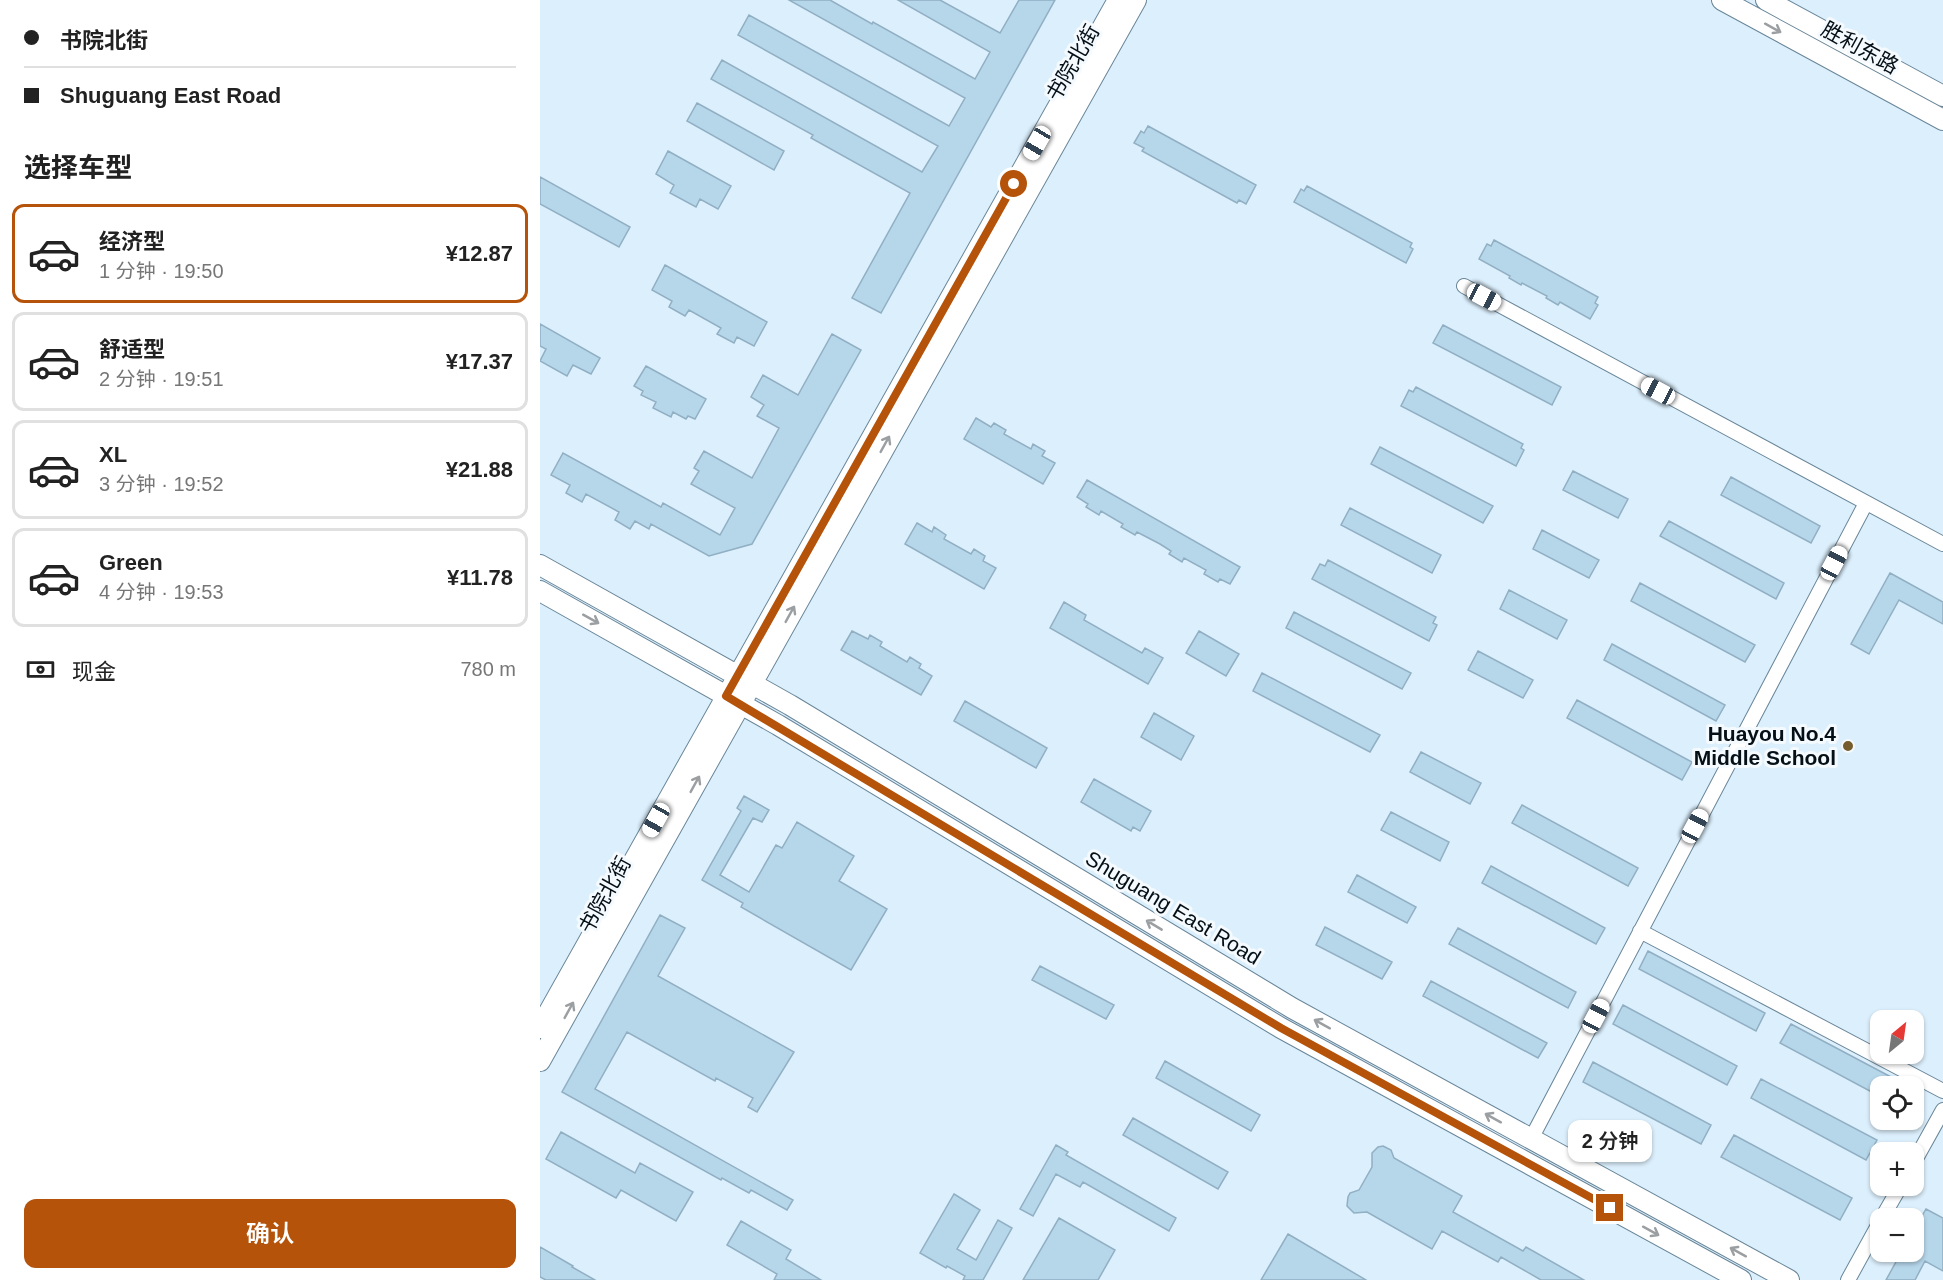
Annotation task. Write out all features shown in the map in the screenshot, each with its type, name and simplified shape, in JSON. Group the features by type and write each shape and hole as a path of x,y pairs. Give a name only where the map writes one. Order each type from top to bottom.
{"street":[{"name":"书院北街","path":"540,1061 744,679 1118,0"},
{"name":"书院北街","path":"744,679 1136,0"},
{"name":"胜利东路","path":"1722,0 1943,120"},
{"name":"胜利东路","path":"1766,0 1943,96"},
{"path":"1464,286 1943,544"},
{"path":"1531,1139 1866,502"},
{"name":"Shuguang East Road","path":"540,565 744,679 1292,1008 1789,1280"},
{"path":"540,591 733,700 1281,1028 1741,1280"},
{"name":"书院北街","path":"540,1028 733,700"},
{"path":"1640,931 1943,1091"},
{"path":"1924,1143 1943,1110"},
{"path":"1848,1280 1870,1241"}],"building":[{"path":"789,0 830,0 975,79 990,52 898,0 940,0 1000,33 1019,0 1055,0 881,313 852,298 910,193 811,138 813,135 711,79 722,60 922,172 938,146 738,35 749,15 949,126 965,98"},
{"path":"697,103 784,151 774,170 687,121"},
{"path":"1148,126 1256,185 1246,204 1239,200 1237,203 1142,151 1144,148 1134,143 1141,131 1144,133"},
{"path":"668,151 731,186 718,209 700,199 696,207 670,193 674,185 656,174"},
{"path":"540,177 630,227 619,247 540,204"},
{"path":"1307,186 1412,243 1410,247 1413,249 1406,263 1294,202 1301,189 1304,191"},
{"path":"1494,240 1598,297 1595,303 1598,305 1590,319 1560,302 1558,305 1546,298 1547,296 1522,283 1521,285 1509,278 1510,276 1479,259 1487,244 1491,246"},
{"path":"665,265 767,322 754,346 737,337 734,343 717,334 721,328 689,310 685,316 669,307 672,301 652,290"},
{"path":"540,324 600,358 591,374 573,365 567,376 540,361 546,349 540,346"},
{"path":"1443,325 1561,387 1552,405 1433,343"},
{"path":"832,334 861,350 752,544 709,556 651,524 649,529 635,521 630,529 615,520 619,512 586,494 582,502 566,493 570,485 551,475 563,453 661,507 663,503 720,535 735,508 691,484 699,471 694,468 704,451 752,478 779,428 757,416 764,405 751,397 763,375 798,395"},
{"path":"646,366 706,399 695,419 688,416 686,419 673,412 671,417 653,408 656,402 641,395 643,391 634,386"},
{"path":"1416,387 1523,444 1521,448 1524,450 1516,466 1401,406 1409,390 1413,392"},
{"path":"976,418 991,427 994,423 1006,430 1004,434 1031,449 1033,444 1045,451 1042,456 1055,463 1043,484 964,439"},
{"path":"1380,447 1493,506 1483,523 1371,464"},
{"path":"1573,471 1628,499 1618,518 1563,490"},
{"path":"1731,477 1820,526 1811,543 1721,495"},
{"path":"1087,480 1240,567 1230,584 1220,579 1218,582 1204,574 1206,570 1184,558 1182,562 1169,554 1171,551 1160,544 1137,532 1135,535 1121,527 1123,524 1101,511 1099,515 1086,507 1088,504 1077,497"},
{"path":"1350,508 1441,555 1432,573 1341,525"},
{"path":"1669,521 1784,583 1776,599 1660,536"},
{"path":"917,523 932,532 934,527 946,535 944,539 971,554 974,549 985,556 983,561 996,568 984,589 905,544"},
{"path":"1542,530 1599,560 1589,578 1533,549"},
{"path":"1328,560 1436,617 1433,623 1437,625 1429,641 1312,579 1320,564 1325,566"},
{"path":"1890,573 1943,602 1943,624 1899,600 1869,654 1851,644"},
{"path":"1640,583 1755,645 1745,662 1631,601"},
{"path":"1509,590 1567,620 1557,639 1500,609"},
{"path":"1064,602 1086,615 1084,620 1142,653 1145,648 1163,658 1148,684 1050,628"},
{"path":"1294,612 1411,673 1402,689 1286,628"},
{"path":"852,631 868,639 870,635 882,642 880,646 907,662 910,657 921,664 919,668 932,676 921,695 841,650"},
{"path":"1199,631 1239,654 1226,676 1186,653"},
{"path":"1612,644 1725,705 1716,721 1604,660"},
{"path":"1478,651 1533,680 1523,698 1468,670"},
{"path":"1262,673 1380,735 1370,752 1253,691"},
{"path":"1577,700 1692,762 1682,780 1567,718"},
{"path":"965,701 1047,748 1036,768 954,721"},
{"path":"1154,713 1194,736 1181,760 1141,737"},
{"path":"1421,752 1481,783 1470,804 1410,772"},
{"path":"1094,779 1151,811 1140,831 1133,827 1131,831 1081,802"},
{"path":"744,796 769,810 762,822 753,818 720,875 749,892 776,845 782,848 797,822 854,856 839,881 887,909 851,970 741,907 743,903 702,880 741,811 737,808"},
{"path":"1522,805 1638,868 1628,886 1512,823"},
{"path":"1391,812 1449,842 1440,861 1381,830"},
{"path":"1491,866 1605,928 1596,944 1482,883"},
{"path":"1357,875 1416,907 1407,923 1348,892"},
{"path":"660,915 685,928 658,976 794,1052 757,1112 748,1107 753,1098 716,1078 715,1081 627,1032 595,1089 793,1200 787,1210 751,1190 749,1193 722,1178 721,1180 562,1092"},
{"path":"1325,927 1392,962 1382,979 1316,945"},
{"path":"1458,928 1576,992 1568,1008 1449,944"},
{"path":"1648,951 1765,1013 1756,1031 1639,969"},
{"path":"1040,966 1114,1005 1106,1019 1032,980"},
{"path":"1431,981 1547,1043 1538,1058 1423,996"},
{"path":"1623,1005 1737,1066 1727,1085 1613,1024"},
{"path":"1791,1024 1889,1076 1870,1076 1870,1091 1780,1043"},
{"path":"1165,1061 1260,1115 1251,1131 1156,1078"},
{"path":"1593,1062 1711,1125 1701,1144 1583,1082"},
{"path":"1761,1079 1877,1140 1870,1142 1870,1153 1866,1160 1751,1098"},
{"path":"1133,1118 1228,1172 1218,1189 1123,1135"},
{"path":"561,1132 635,1173 640,1163 693,1192 676,1221 621,1190 616,1198 546,1159"},
{"path":"1734,1135 1852,1198 1840,1220 1721,1157"},
{"path":"1056,1145 1068,1152 1066,1155 1176,1218 1169,1231 1083,1182 1080,1187 1056,1174 1033,1216 1020,1209"},
{"path":"1383,1146 1391,1150 1394,1158 1462,1196 1453,1212 1523,1251 1526,1247 1584,1280 1541,1280 1501,1257 1498,1262 1442,1231 1432,1249 1367,1212 1354,1213 1347,1206 1348,1197 1350,1193 1359,1190 1372,1167 1372,1153 1378,1147"},
{"path":"954,1194 980,1210 957,1249 976,1260 998,1220 1012,1228 983,1280 963,1280 965,1276 920,1253"},
{"path":"1926,1209 1943,1218 1943,1271 1925,1261 1915,1280 1886,1280 1896,1262 1924,1262 1924,1212"},
{"path":"1059,1218 1115,1250 1098,1280 1023,1280"},
{"path":"741,1221 791,1250 786,1259 821,1280 774,1280 777,1274 727,1245"},
{"path":"1288,1234 1366,1280 1261,1280"},
{"path":"540,1247 595,1280 546,1280 540,1277"}],"place":[{"name":"Huayou No.4 Middle School","path":"1848,746"}],"route":[{"path":"1014,184 726,696 1281,1028 1610,1208"}]}
